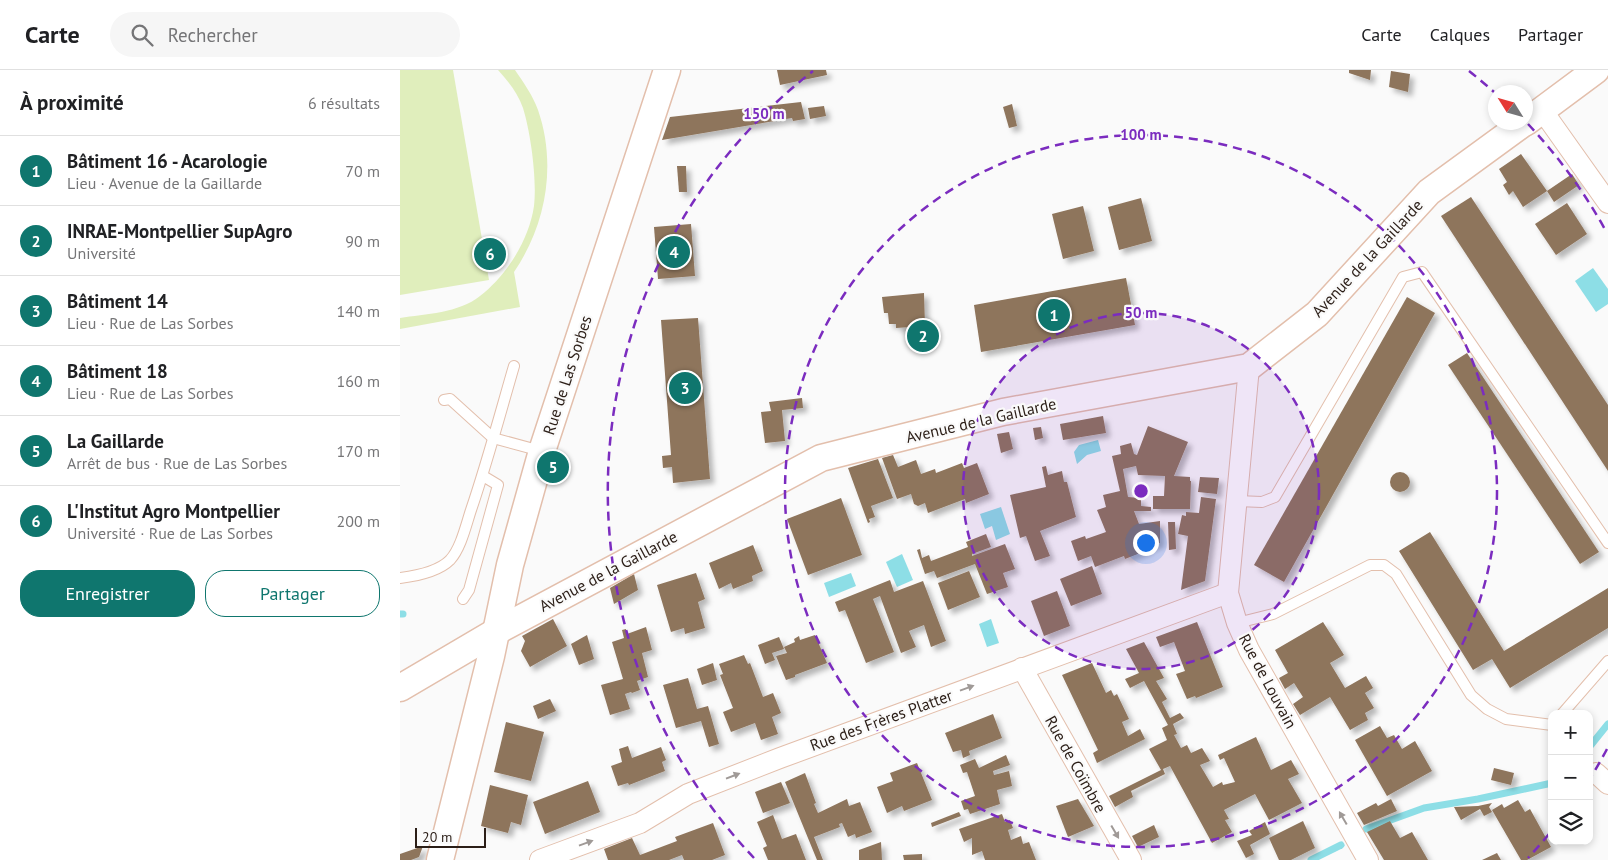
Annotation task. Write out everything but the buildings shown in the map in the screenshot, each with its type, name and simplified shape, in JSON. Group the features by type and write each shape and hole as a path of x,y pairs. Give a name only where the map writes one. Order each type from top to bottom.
{"street":[{"name":"Rue de Las Sorbes","path":"440,860 497,631 510,565 542,451 667,70"},
{"name":"Avenue de la Gaillarde","path":"1533,117 1596,70"},
{"path":"1533,120 1608,203"},
{"name":"Avenue de la Gaillarde","path":"400,688 497,631 822,458 1003,412 1249,367 1318,314 1429,192 1514,130"},
{"name":"Rue de Louvain","path":"1249,367 1228,593 1237,623 1249,650 1368,860"},
{"name":"Rue des Frères Platter","path":"540,860 640,823 688,794 1022,668 1228,593"},
{"name":"Rue de Coïmbre","path":"1022,668 1131,860"}],"lane":[{"path":"1237,502 1262,502 1275,498 1403,278 1422,272 1608,543"},
{"path":"400,578 415,576 439,567 450,560 462,538 483,476 514,366"},
{"path":"444,400 450,399 493,438 542,451"},
{"path":"463,600 469,590 498,485 483,476"},
{"path":"1237,623 1273,614 1370,565 1384,565 1396,574 1471,695 1487,709 1506,719 1548,725"},
{"path":"1565,710 1608,661"}],"green space":[{"path":"400,70 453,70 489,280 400,295"},
{"path":"498,70 515,70 534,100 544,131 547,152 545,194 541,215 525,254 514,272 520,307 400,329 400,318 452,309 472,302 480,296 508,267 522,244 527,231 535,195 533,157 529,131 518,97"}],"water":[{"path":"1593,268 1608,289 1608,304 1596,312 1575,281"},
{"path":"1098,440 1101,451 1087,455 1077,464 1074,452 1079,445"},
{"path":"1001,507 1010,534 996,540 992,526 985,529 980,514"},
{"path":"902,554 913,580 897,587 886,562"},
{"path":"851,573 856,586 829,597 824,583"},
{"path":"991,619 999,643 987,647 979,624"}],"waterway":[{"path":"1593,743 1608,724"},
{"path":"1366,829 1424,808 1548,784"},
{"path":"1311,860 1341,845"}],"place":[{"name":"Bâtiment 18","path":"674,252"},
{"name":"L'Institut Agro Montpellier","path":"490,254"},
{"name":"Bâtiment 16 - Acarologie","path":"1054,315"},
{"name":"INRAE-Montpellier SupAgro","path":"923,336"},
{"name":"Bâtiment 14","path":"685,388"},
{"name":"La Gaillarde","path":"553,467"}]}
